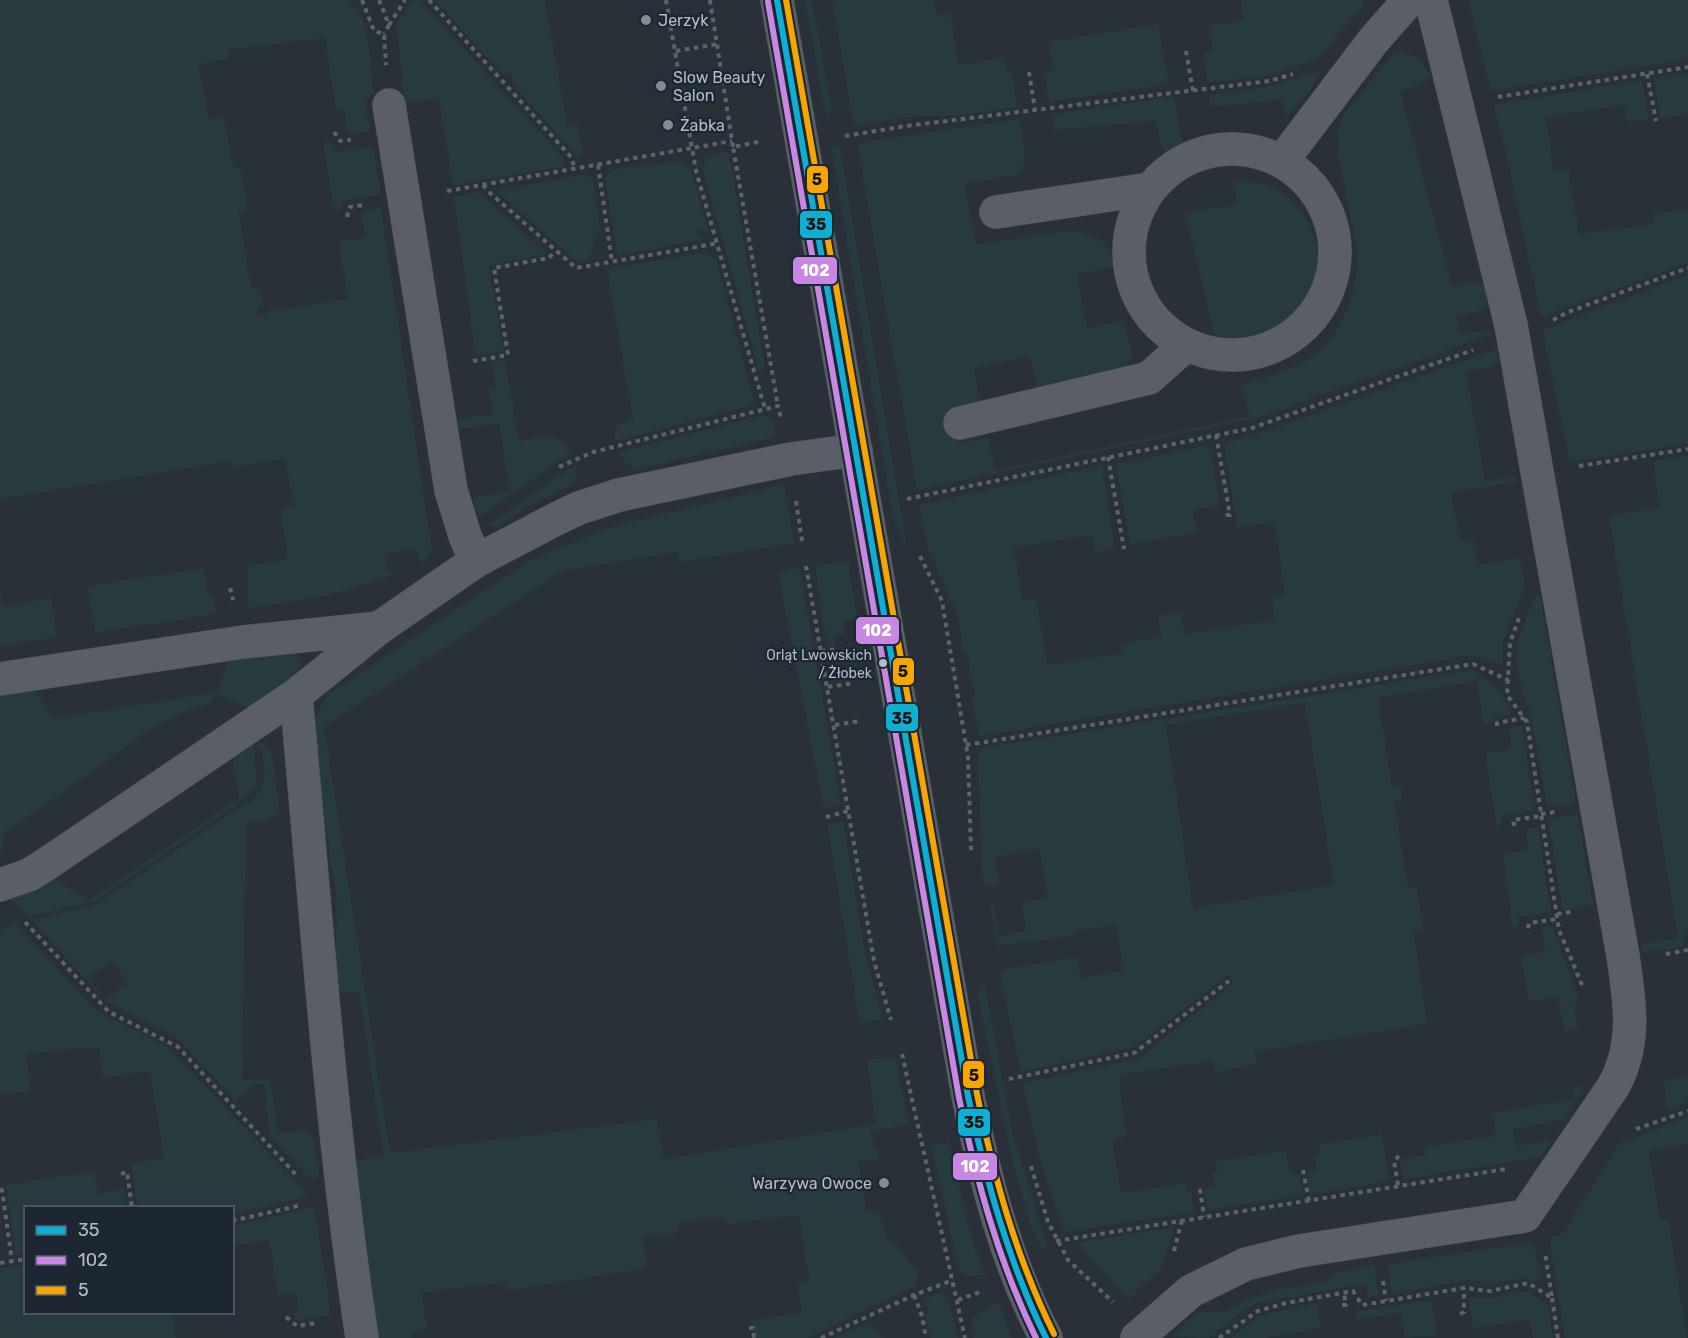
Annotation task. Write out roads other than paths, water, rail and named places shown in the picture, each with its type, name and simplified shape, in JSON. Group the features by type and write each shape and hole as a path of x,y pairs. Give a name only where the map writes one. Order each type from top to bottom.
{"street":[{"path":"777,0 975,1131 1007,1251 1046,1338"},
{"path":"1282,161 1373,41 1408,0"},
{"path":"1137,1338 1191,1292 1246,1264 1299,1251 1525,1216 1622,1072 1627,1055 1630,1036 1624,961 1512,335 1431,0"},
{"path":"389,105 451,490 465,536 476,561"},
{"path":"1225,148 1255,151 1282,161 1310,184 1329,214 1336,249 1330,284 1325,294 1314,315 1288,339 1255,353 1220,355 1186,345 1161,328 1142,303 1131,275 1129,245 1135,216 1150,189 1171,168 1197,154 1225,148"},
{"path":"996,212 1150,189"},
{"path":"960,423 1149,378 1186,345"},
{"path":"0,885 29,875 45,865 296,695 379,627 476,561 554,520 600,500 791,459 856,450"},
{"path":"0,679 243,642 379,627"},
{"path":"296,695 329,1072 332,1198 362,1338"}],"place":[{"name":"Jerzyk","path":"646,20"},
{"name":"Slow Beauty Salon","path":"661,86"},
{"name":"Żabka","path":"668,125"},
{"name":"Orląt Lwowskich / Żłobek","path":"883,663"},
{"name":"Warzywa Owoce","path":"884,1183"}]}
